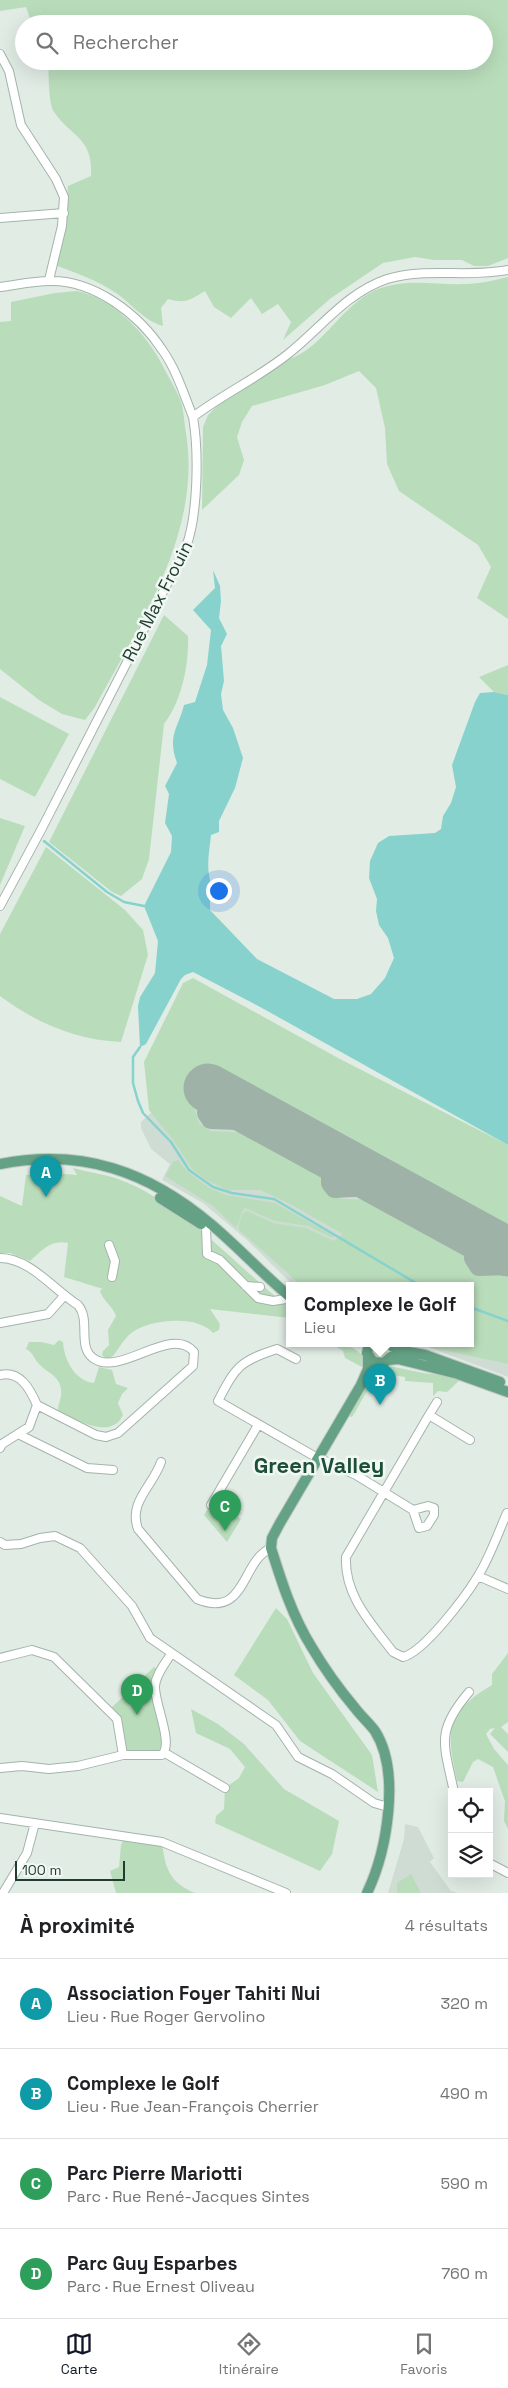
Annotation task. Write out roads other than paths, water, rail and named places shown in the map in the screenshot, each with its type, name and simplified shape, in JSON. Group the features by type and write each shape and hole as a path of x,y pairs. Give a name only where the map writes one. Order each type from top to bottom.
{"main road":[{"path":"0,1164 31,1158 58,1158 102,1164 123,1171 194,1211 239,1249 286,1297"},
{"path":"0,1169 24,1163 74,1164 104,1170 142,1187 206,1227 286,1297"},
{"path":"367,1893 380,1854 388,1807 389,1778 384,1752 374,1731 332,1679 299,1628 290,1607 271,1548 272,1538 317,1458 362,1384 372,1372 386,1362 393,1354 392,1347"},
{"path":"398,1347 460,1366 508,1385"},
{"path":"366,1348 377,1363 398,1359 458,1374 508,1392"},
{"path":"362,1384 368,1369 366,1348"}],"street":[{"path":"0,54 9,71 21,124 62,189 64,213 50,280"},
{"path":"0,218 64,213"},
{"path":"193,417 280,360 340,306 372,285 402,276 443,273 495,273 508,270"},
{"name":"Rue Max Frouin","path":"0,286 50,280 81,285 105,296 140,324 163,350 178,379 193,417 196,464 193,528 186,547 0,906"},
{"path":"206,1227 207,1254 220,1260 258,1298 273,1301 286,1300"},
{"path":"110,1245 116,1261 112,1277"},
{"path":"0,1258 27,1266 84,1313 85,1345 87,1351 95,1360 110,1363 169,1345 181,1344 189,1346 195,1358 193,1366 160,1397 118,1433 106,1437 81,1428 37,1405 25,1383 10,1374 0,1375"},
{"path":"246,1286 260,1287"},
{"path":"0,1323 48,1314 64,1296"},
{"path":"296,1359 277,1349 251,1357 239,1365 218,1401 317,1458 356,1475 413,1510"},
{"path":"437,1402 346,1557 345,1570 351,1592 393,1652 403,1657 412,1655 427,1642 478,1576 507,1512"},
{"path":"0,1448 29,1427 37,1405"},
{"path":"429,1415 470,1440"},
{"path":"211,1505 258,1425"},
{"path":"20,1435 87,1468 113,1470"},
{"path":"161,1462 158,1473 141,1496 135,1510 135,1521 138,1529 197,1599 208,1603 222,1602 236,1596 258,1561 271,1548"},
{"path":"0,1542 5,1545 21,1544 55,1536 80,1548 132,1606 150,1638 276,1725 298,1757 332,1774 374,1803 388,1807"},
{"path":"478,1576 508,1589"},
{"path":"0,1658 32,1650 54,1657 117,1719 123,1755"},
{"path":"0,1768 22,1766 49,1770 78,1766 123,1755 159,1757 165,1753 167,1745 155,1689 157,1678 172,1654"},
{"path":"453,1788 443,1744 444,1732 455,1709 470,1692"},
{"path":"165,1753 225,1788"},
{"path":"0,1818 162,1842 286,1893"},
{"path":"4,1893 27,1853 35,1823"},
{"path":"493,1865 508,1873"}],"water":[{"path":"213,570 220,586 219,618 227,634 221,646 224,681 221,694 223,710 233,728 243,758 235,788 219,821 219,832 211,835 208,869 213,889 210,894 210,910 257,959 334,999 357,999 371,994 385,978 394,958 388,938 379,925 376,911 377,899 369,878 370,861 378,843 389,836 435,833 441,829 443,816 451,803 456,787 452,765 475,702 480,693 494,692 508,695 508,1145 262,1008 193,972 181,979 146,1044 140,1047 138,1006 140,997 155,973 158,941 144,906 171,852 172,836 165,823 169,794 165,786 177,763 173,746 174,732 184,705 195,702 207,665 211,630 193,610 215,588"}],"waterway":[{"path":"44,841 107,892 124,902 144,906"},
{"path":"140,1047 133,1057 133,1083 138,1101 143,1113 171,1142 189,1170 213,1187 232,1193 274,1199 414,1282"},
{"path":"474,1308 508,1321"}],"place":[{"name":"Association Foyer Tahiti Nui","path":"46,1197"},
{"name":"Complexe le Golf","path":"380,1405"},
{"name":"Parc Pierre Mariotti","path":"225,1531"},
{"name":"Parc Guy Esparbes","path":"137,1715"}],"district":[{"name":"Green Valley","path":"319,1465"}]}
